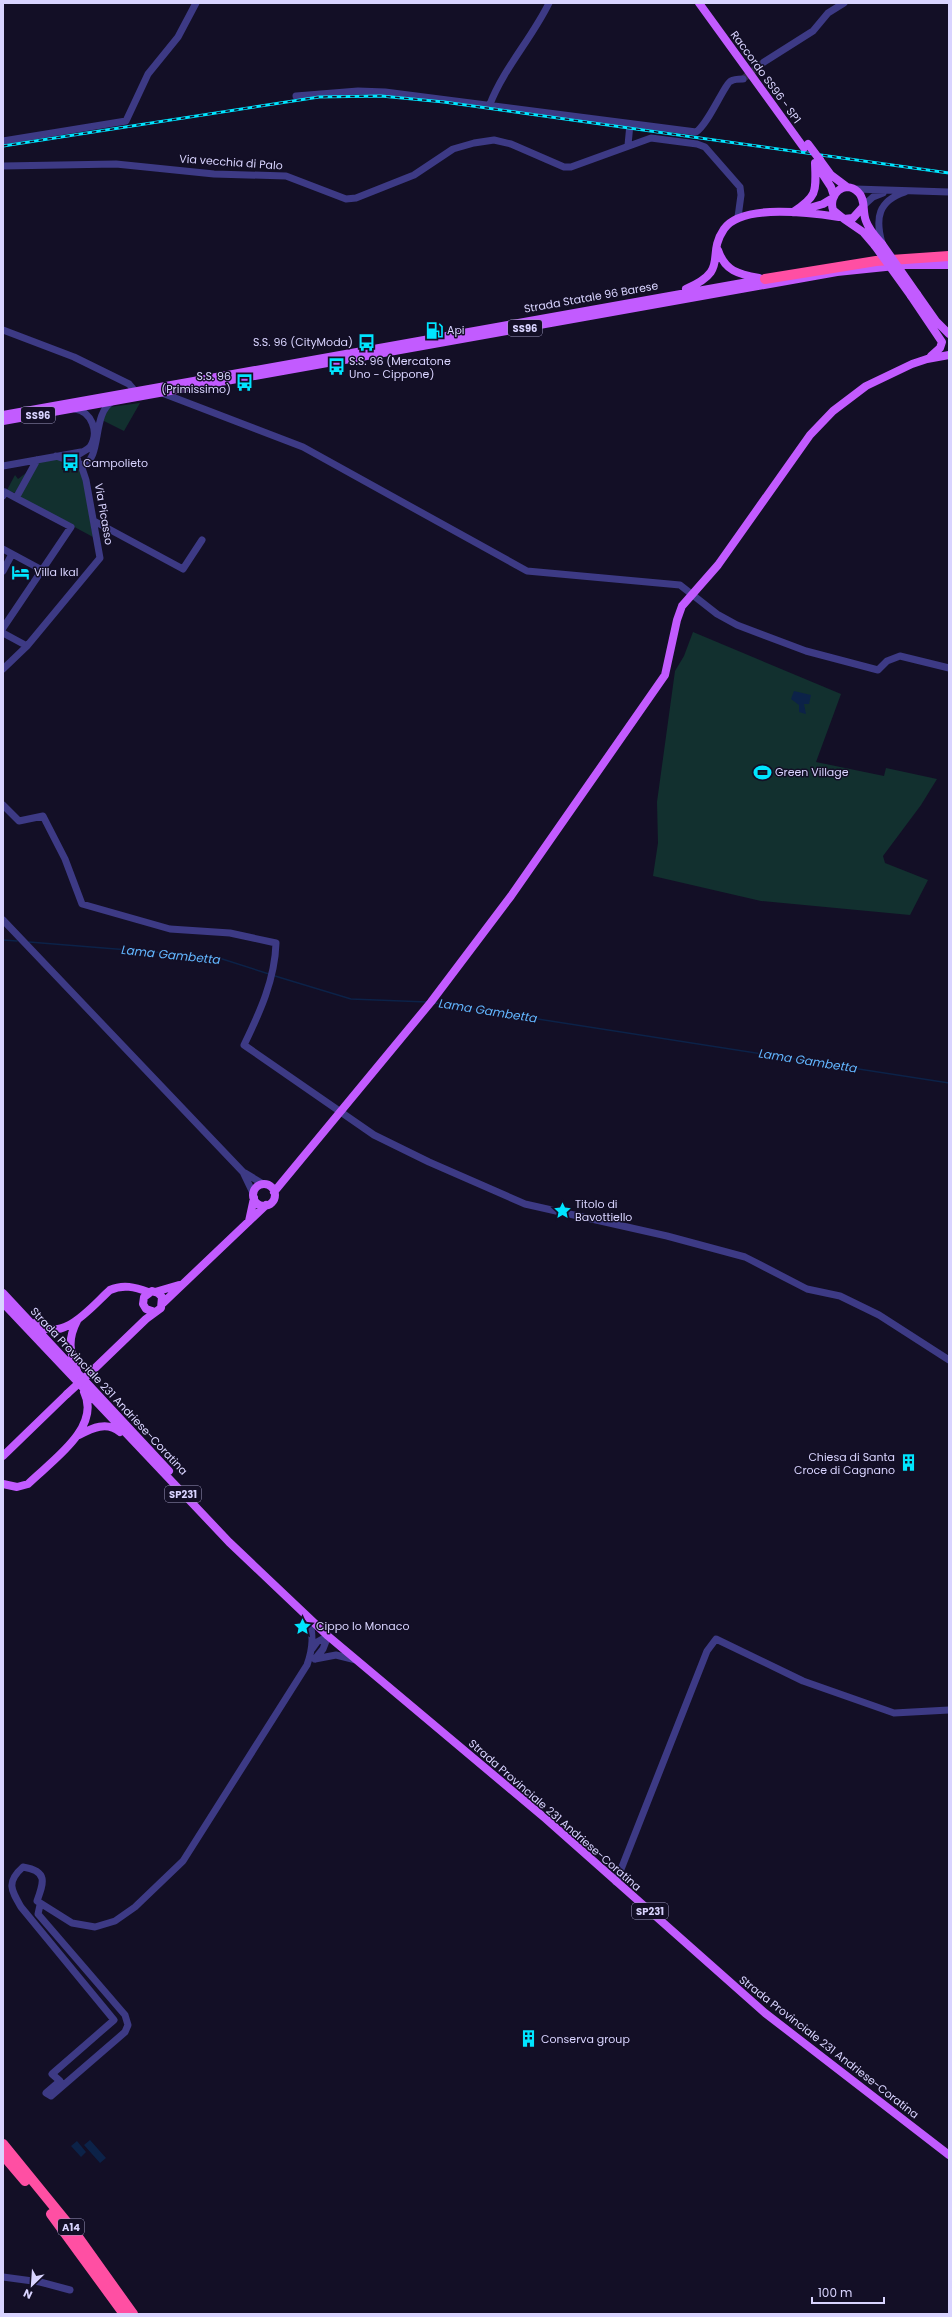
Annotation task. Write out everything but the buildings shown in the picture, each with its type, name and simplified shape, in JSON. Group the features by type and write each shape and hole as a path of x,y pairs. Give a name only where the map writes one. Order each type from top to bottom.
{"highway":[{"name":"Strada Statale 96 Barese","path":"765,279 876,261 949,256"},
{"name":"Strada Statale 96 Barese","path":"937,263 949,264"},
{"name":"A14","path":"3,2144 73,2230 133,2314"},
{"name":"A14","path":"3,2155 69,2236 124,2314"}],"main road":[{"name":"Raccordo SS96 - SP1","path":"699,3 806,146"},
{"name":"Raccordo SS96 - SP1","path":"706,3 817,162"},
{"path":"793,212 808,202 814,192 817,182 817,162"},
{"path":"817,162 831,175 851,188 862,198 869,228 878,245 914,295 941,338 942,345 938,351 927,359"},
{"path":"817,162 831,187 833,197 832,206 842,218 863,232 878,245"},
{"path":"793,212 818,206 833,197 839,190 851,188"},
{"path":"674,295 704,282 713,269 724,229 738,217 756,214 815,212 842,218 853,218 863,207"},
{"path":"718,249 721,259 733,272 765,279"},
{"name":"Strada Statale 96 Barese","path":"3,421 830,274 876,267 937,263"},
{"name":"Strada Statale 96 Barese","path":"3,415 765,279"},
{"path":"914,295 949,334"},
{"path":"933,326 949,339"},
{"path":"4,1456 133,1331 155,1312 160,1310 163,1303 274,1199 274,1192 287,1175 462,964 665,675 678,615 692,594 718,565 820,424 843,402 866,386 892,373 927,359 949,355"},
{"path":"248,1222 257,1187 287,1175"},
{"path":"265,1184 274,1192"},
{"path":"254,1195 260,1204 266,1205"},
{"path":"133,1331 143,1304 152,1292 183,1284"},
{"path":"17,1308 39,1326 48,1331 58,1330 68,1326 110,1290 118,1286 152,1292 162,1297 163,1303"},
{"path":"128,1287 149,1311 155,1312"},
{"name":"Strada Provinciale 231 Andriese-Coratina","path":"3,1293 132,1440 229,1542 299,1608"},
{"name":"Strada Provinciale 231 Andriese-Coratina","path":"3,1302 299,1608 328,1636 616,1882 765,2013 949,2155"},
{"path":"3,1484 22,1486 28,1484 78,1435 87,1421 89,1410 84,1393 75,1376 70,1344 71,1332 79,1318"},
{"path":"78,1435 97,1426 105,1426 116,1428 132,1440"},
{"path":"3,1479 12,1486"}],"street":[{"path":"3,141 126,121 148,74 178,37 196,3"},
{"path":"490,104 510,68 532,36 549,3"},
{"path":"764,62 813,31 828,13 844,3"},
{"path":"296,96 358,90 385,92 490,104 696,132 723,95 730,81 743,79"},
{"path":"628,145 630,124"},
{"name":"Via vecchia di Palo","path":"3,166 116,164 214,174 286,176 336,196 356,198 414,175 453,149 474,143 494,140 511,144 564,167 571,167 628,145 651,138 697,144 705,147 740,187 741,195 738,217"},
{"path":"851,188 886,191 949,192"},
{"path":"863,207 873,197 886,191"},
{"path":"878,245 878,223 882,208 892,198 909,191"},
{"path":"3,330 74,357 130,384 135,391"},
{"path":"162,393 303,447 528,571 680,585 726,620 806,652 878,670 887,661 900,656 949,668"},
{"path":"86,480 103,410 107,404 114,401"},
{"path":"73,409 83,410 88,413 93,426 92,442 77,458 86,480"},
{"path":"3,466 82,452 88,454 90,460"},
{"path":"56,456 80,465 86,465 90,460"},
{"path":"16,498 37,460"},
{"name":"Via Picasso","path":"3,669 27,646 100,558 86,480"},
{"path":"3,496 5,492 71,527 3,628"},
{"path":"94,521 183,569 202,540"},
{"path":"3,549 42,570"},
{"path":"3,571 12,554"},
{"path":"3,633 27,646"},
{"path":"3,805 19,821 43,816 65,859 82,904 170,929 230,933 276,943 276,962 264,1001 244,1045 374,1135 525,1204 667,1236 745,1257 807,1289 840,1296 879,1315 949,1360"},
{"path":"3,920 243,1172 265,1184"},
{"path":"243,1172 254,1195"},
{"path":"40,1905 38,1914 124,2015 128,2025 125,2032 51,2096 46,2092 60,2081 52,2074 114,2020 21,1907 14,1896 11,1884 14,1875 23,1867 35,1869 42,1876 43,1885 37,1901 40,1905 72,1923 94,1926 115,1921 135,1906 183,1861 307,1665 312,1649 312,1634 308,1617"},
{"path":"312,1649 317,1642 328,1636"},
{"path":"307,1665 315,1659 323,1649 328,1636"},
{"path":"616,1882 704,1658 716,1639 803,1681 894,1713 949,1710"},
{"path":"315,1659 336,1655 356,1660"},
{"path":"3,2277 40,2282 70,2290"}],"green space":[{"path":"140,403 124,431 102,420 110,407"},
{"path":"61,459 82,471 93,537 19,497 37,462"},
{"path":"26,473 15,493 7,490 15,475 18,479"},
{"name":"Green Village","path":"693,632 841,694 816,762 884,776 886,768 937,779 921,805 883,856 885,863 928,880 910,915 761,901 653,876 658,843 657,802 675,671 684,656"}],"water":[{"path":"794,691 811,695 809,704 804,704 806,714 799,712 799,705 791,699"},
{"path":"90,2140 106,2158 100,2163 84,2145"},
{"path":"77,2141 86,2152 81,2157 71,2146"}],"waterway":[{"name":"Lama Gambetta","path":"3,940 17,941"},
{"name":"Lama Gambetta","path":"29,942 216,957 269,974"},
{"name":"Lama Gambetta","path":"275,976 351,999 427,1002"},
{"name":"Lama Gambetta","path":"435,1003 949,1083"}],"tunnel":[{"path":"743,79 764,62"}],"railway":[{"path":"3,146 319,97 381,96 444,102 949,173"}],"place":[{"name":"Api","path":"434,330"},
{"name":"S.S. 96 (CityModa)","path":"366,342"},
{"name":"S.S. 96 (Mercatone Uno - Cippone)","path":"336,367"},
{"name":"S.S. 96 (Primissimo)","path":"244,382"},
{"name":"Campolieto","path":"70,463"},
{"name":"Villa Ikal","path":"21,572"},
{"name":"Green Village","path":"762,772"},
{"name":"Titolo di Bavottiello","path":"562,1210"},
{"name":"Chiesa di Santa Croce di Cagnano","path":"908,1463"},
{"name":"Cippo lo Monaco","path":"303,1626"},
{"name":"Conserva group","path":"528,2039"}]}
